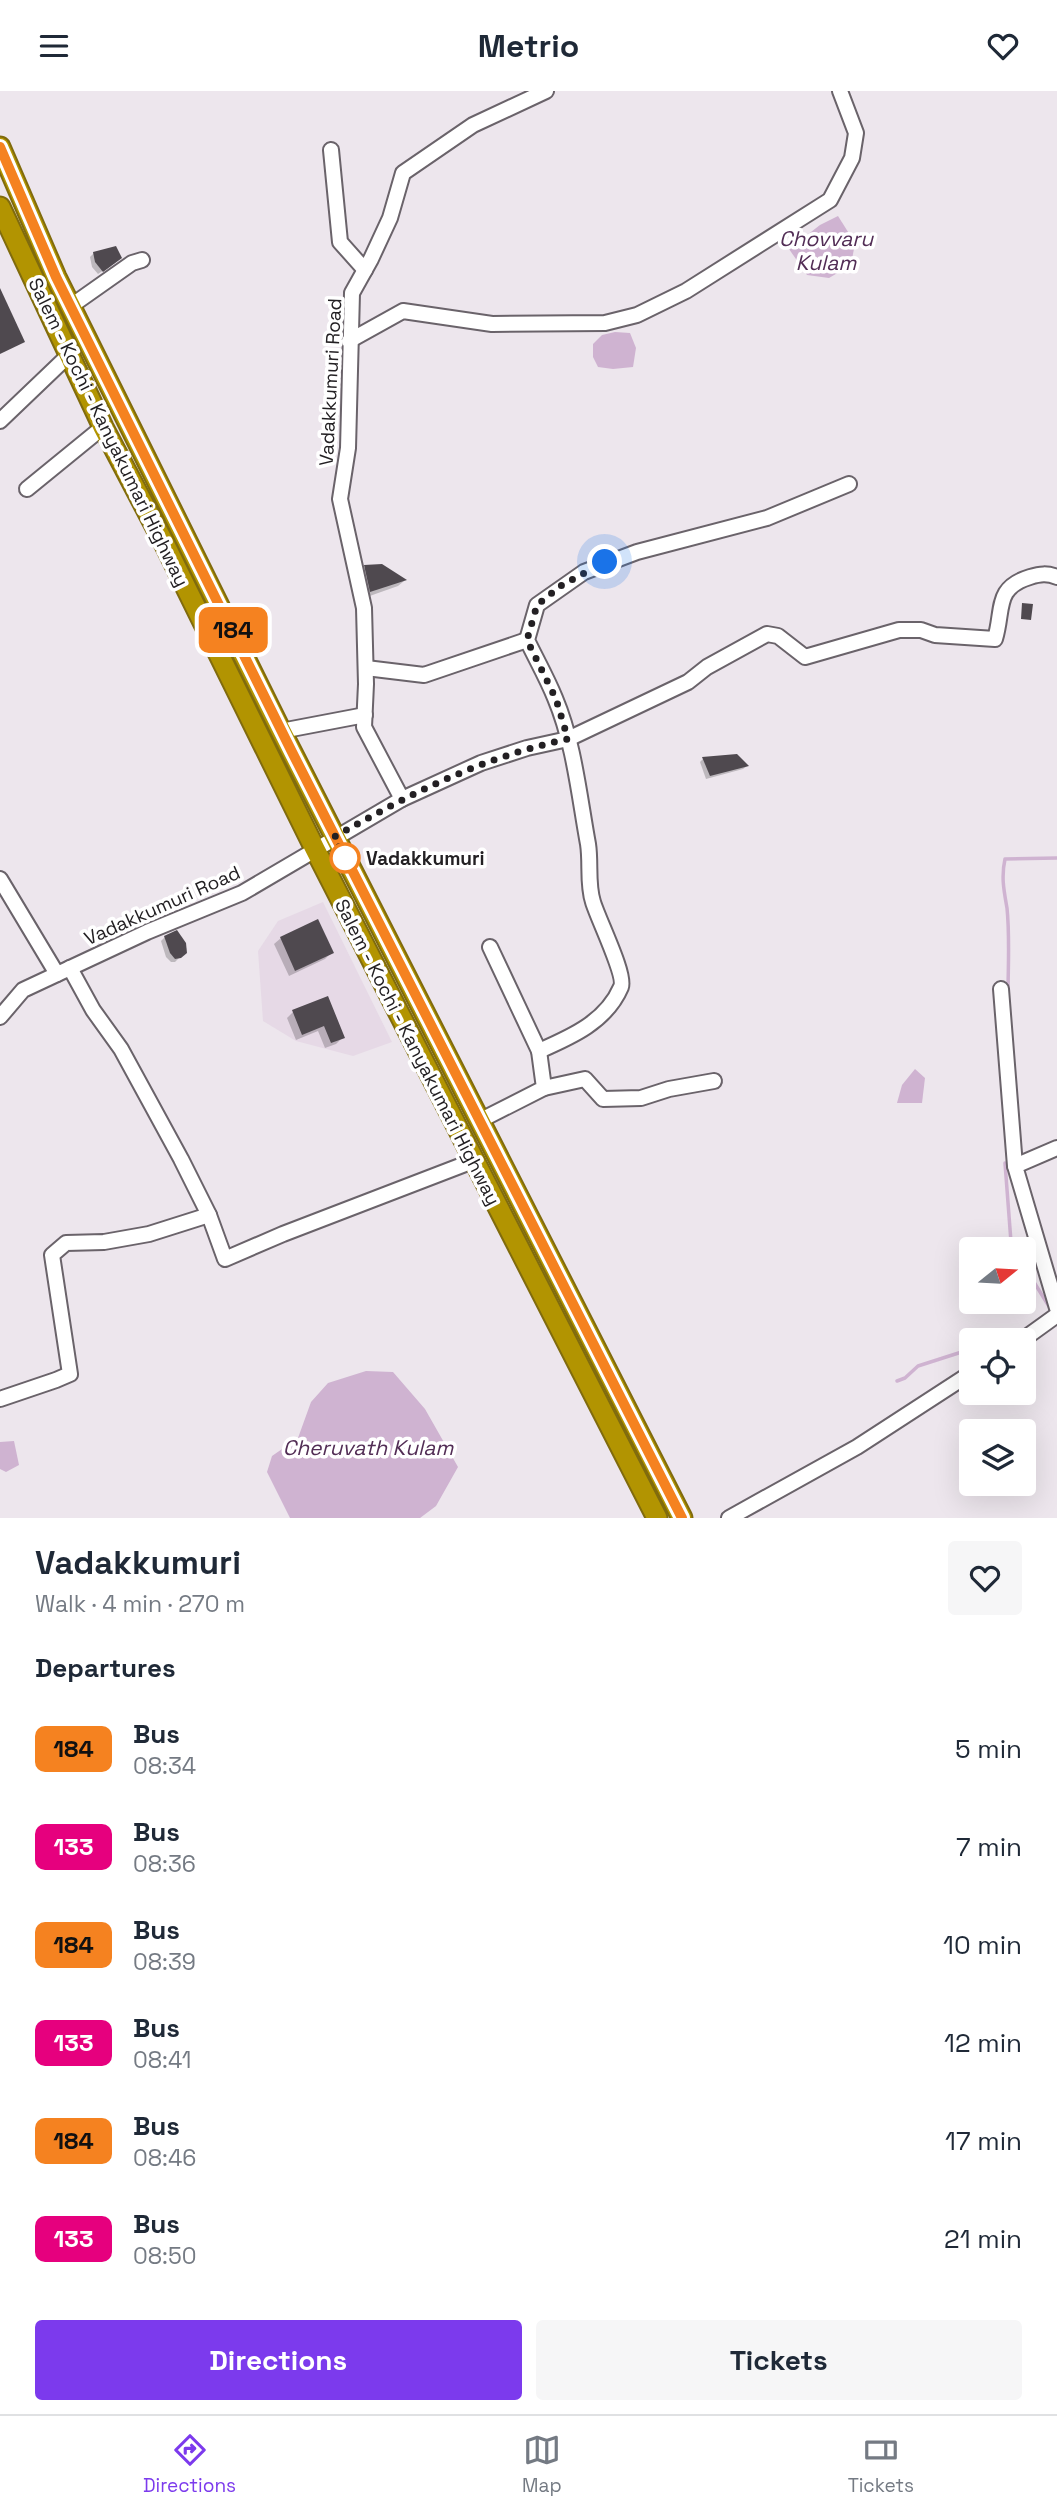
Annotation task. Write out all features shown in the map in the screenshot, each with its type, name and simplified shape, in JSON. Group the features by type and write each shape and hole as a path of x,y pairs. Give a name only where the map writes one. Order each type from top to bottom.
{"highway":[{"name":"Salem - Kochi - Kanyakumari Highway","path":"0,147 71,306 281,731 682,1518"},
{"name":"Salem - Kochi - Kanyakumari Highway","path":"0,207 103,427 656,1518"}],"street":[{"name":"Vadakkumuri Road","path":"0,1017 23,990 147,932 242,893 402,799 364,727 365,608 340,499 348,448 352,293 390,218 403,173 473,125 546,91"},
{"path":"349,341 403,311 492,324 605,323 637,315 685,291 830,200 852,158 856,133 840,91"},
{"path":"331,150 340,242 365,270"},
{"path":"71,306 132,263 142,260"},
{"path":"0,421 69,355"},
{"path":"27,489 103,427"},
{"path":"539,1051 578,1033 607,1011 623,985 622,975 602,930 592,898 589,853 568,739 556,699 527,640 537,605 584,572 605,562 767,518 849,484"},
{"path":"402,799 481,763 527,748 568,739 688,682 707,667 767,634 778,636 805,657 899,629 921,630 950,637 995,639 1006,590 1017,581 1037,574 1057,577"},
{"path":"366,668 424,675 527,640"},
{"path":"281,731 365,715"},
{"path":"0,879 121,1049 209,1215 225,1259 473,1161"},
{"path":"490,947 539,1051 544,1088"},
{"path":"1001,989 1015,1166 1057,1308"},
{"path":"479,1121 544,1088 584,1079 603,1100 641,1098 668,1089 714,1081"},
{"path":"1015,1166 1057,1148"},
{"path":"0,1399 70,1374 52,1255 66,1243 104,1242 149,1234 209,1215"},
{"path":"1036,1330 1057,1315"},
{"path":"729,1518 858,1447 959,1381"}],"shaded area":[{"path":"323,902 392,1042 353,1056 296,1041 263,1021 258,951 278,921"}],"water":[{"name":"Chovvaru Kulam","path":"838,216 855,243 851,265 829,278 807,275 789,249 820,225"},
{"path":"630,333 636,348 633,367 598,367 593,357 593,344 602,335"},
{"path":"915,1069 925,1078 922,1103 897,1103 902,1085"},
{"name":"Cheruvath Kulam","path":"366,1371 393,1372 425,1409 458,1467 436,1506 420,1518 290,1518 267,1472 272,1456 298,1438 311,1402 328,1383"},
{"path":"14,1441 19,1465 6,1472 0,1469 0,1442"}],"building":[{"path":"116,246 122,258 103,272 95,262 93,252"},
{"path":"0,288 25,342 0,354"},
{"path":"382,564 407,580 370,592 364,565"},
{"path":"1022,603 1033,604 1031,620 1021,619"},
{"path":"737,754 749,766 710,776 702,757"},
{"path":"318,919 334,953 295,971 280,937"},
{"path":"177,930 186,943 187,953 175,959 164,936"},
{"path":"328,996 345,1038 331,1043 324,1026 302,1035 292,1010"}],"waterway":[{"path":"1008,996 1008,930 1003,878 1005,859 1057,858"},
{"path":"1005,1163 1011,1237"},
{"path":"1036,1285 1050,1308"},
{"path":"897,1381 905,1378 918,1366 959,1353"}],"bus line":[{"name":"184","path":"0,147 56,277 125,417 204,571 343,855 682,1518"}],"place":[{"name":"Vadakkumuri","path":"345,858"}],"route":[{"path":"345,858 334,837 402,799 481,763 527,748 568,739 556,699 527,640 537,605 562,585 605,562"}]}
